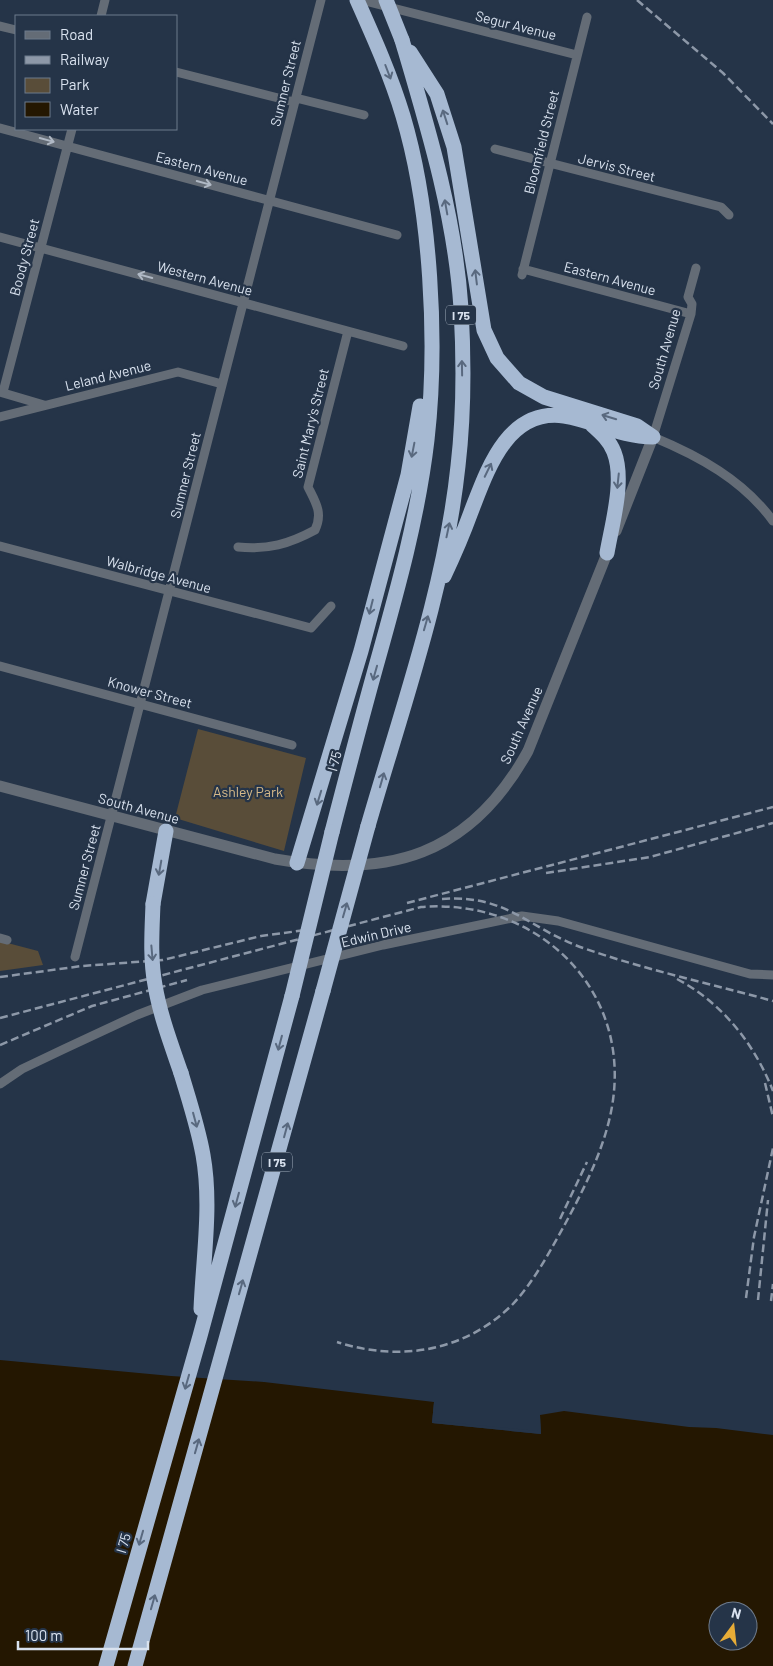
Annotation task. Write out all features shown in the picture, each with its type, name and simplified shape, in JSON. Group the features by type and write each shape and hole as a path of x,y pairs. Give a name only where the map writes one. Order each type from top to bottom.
{"highway":[{"name":"I 75","path":"106,1666 200,1336 292,996 332,832 396,593 421,482 427,438 430,389 429,280 426,243 416,172 403,115 357,0"},
{"name":"I 75","path":"135,1666 434,595 458,466 462,389 460,306 455,257 436,158 402,40 386,0"},
{"path":"402,40 437,94 454,148 484,330 497,358 519,383 544,397 637,426 653,437"},
{"path":"298,863 336,740 408,475 418,424 424,373 429,280"},
{"path":"434,595 456,553 487,472 500,447 513,432 533,420 563,416 633,437 653,437"},
{"path":"591,424 606,438 614,452 619,470 607,553"},
{"path":"166,831 153,904 151,944 154,984 167,1032 196,1120 204,1157 207,1215 200,1336"}],"street":[{"path":"101,15 105,0"},
{"name":"Sumner Street","path":"75,957 321,0"},
{"name":"Segur Avenue","path":"361,0 577,55"},
{"name":"Bloomfield Street","path":"522,272 587,16"},
{"path":"0,26 15,30"},
{"path":"178,72 364,115"},
{"name":"Eastern Avenue","path":"0,128 397,235"},
{"name":"Boody Street","path":"2,392 72,130"},
{"name":"Jervis Street","path":"495,149 721,207 729,215"},
{"name":"Western Avenue","path":"0,237 403,346"},
{"name":"South Avenue","path":"0,786 111,817 298,863 355,867 400,860 432,849 466,829 503,792 528,751 653,437 690,314 692,304 688,297 696,268"},
{"name":"Eastern Avenue","path":"522,272 690,314"},
{"name":"Saint Mary's Street","path":"238,547 257,549 283,545 315,530 320,520 320,511 308,487 348,331"},
{"name":"Leland Avenue","path":"0,417 178,372 222,384"},
{"path":"2,392 45,405"},
{"path":"653,437 691,453 722,472 736,483 773,521"},
{"name":"Walbridge Avenue","path":"0,546 311,628 331,606"},
{"name":"Knower Street","path":"0,666 292,745"},
{"name":"Edwin Drive","path":"0,1084 22,1069 121,1022 202,990 383,945 522,916 558,921 750,974 773,975"}],"green space":[{"name":"Ashley Park","path":"198,729 306,758 284,851 175,818"},
{"path":"0,941 38,951 43,965 0,971"}],"water":[{"path":"0,1360 171,1376 264,1382 434,1402 432,1423 541,1434 540,1415 564,1411 689,1427 716,1428 773,1435 773,1666 0,1666"}],"pier":[{"path":"434,1402 436,1403 434,1421 538,1431 538,1415 540,1415 541,1434 432,1423"}],"railway":[{"path":"637,0 723,73 773,124"},
{"path":"407,903 773,807"},
{"path":"546,873 650,857 773,823"},
{"path":"442,899 465,899 485,902 518,915 566,941 609,957 773,1001"},
{"path":"0,1018 421,907 462,908 501,917 535,934 565,957 589,986 606,1020 614,1058 613,1100 606,1133 594,1165 572,1211 546,1257 527,1287 512,1305 493,1321 452,1343 430,1349 384,1351 360,1348 337,1342"},
{"path":"0,977 82,966 163,960 261,936 306,930"},
{"path":"677,979 708,1000 735,1026 756,1057 773,1091"},
{"path":"0,1045 92,1006 187,980"},
{"path":"765,1083 773,1117"},
{"path":"746,1298 754,1237 773,1148"},
{"path":"560,1219 587,1162"},
{"path":"758,1300 768,1200"},
{"path":"771,1301 773,1284"}]}
